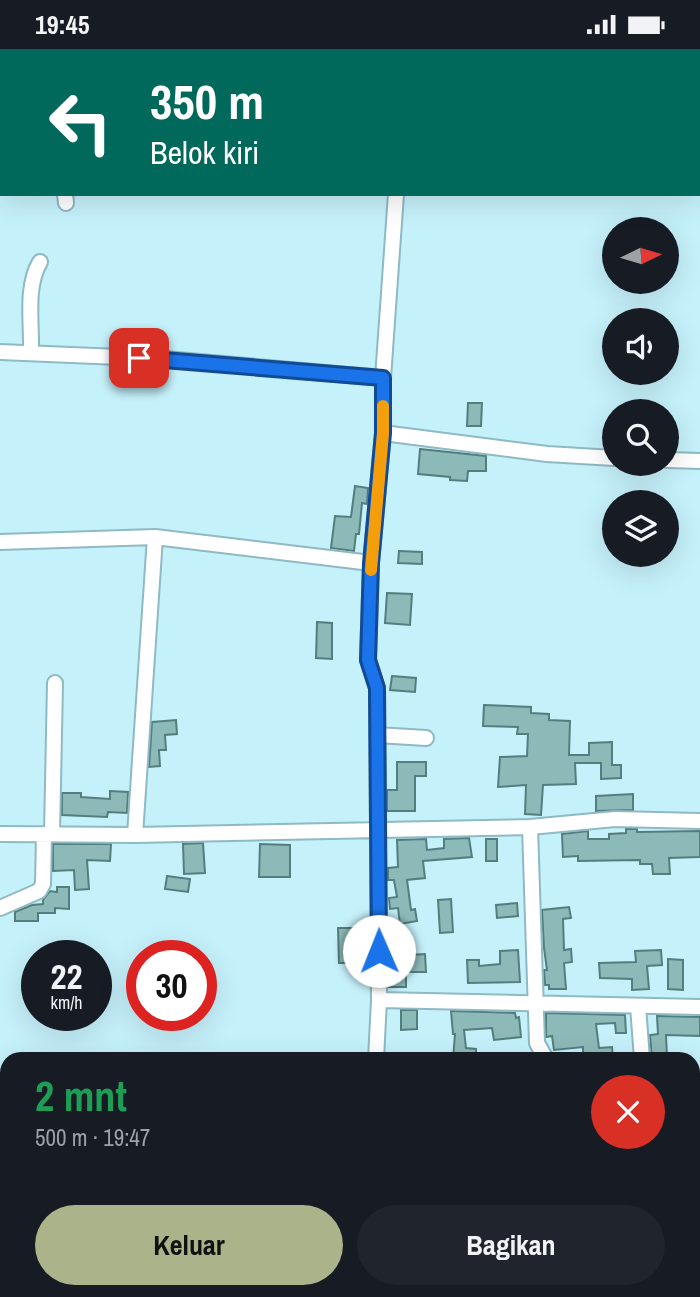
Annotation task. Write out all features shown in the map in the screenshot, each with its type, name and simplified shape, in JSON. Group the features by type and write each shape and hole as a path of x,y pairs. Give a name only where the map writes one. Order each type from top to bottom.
{"street":[{"path":"0,114 0,129"},
{"path":"376,1052 379,1000 377,688 368,660 371,563 383,433 383,378 396,196"},
{"path":"31,353 31,286 33,274 40,263"},
{"path":"0,352 166,359 383,378"},
{"path":"383,433 547,454 602,458"},
{"path":"679,460 700,461"},
{"path":"0,542 155,537 371,563"},
{"path":"135,835 155,537"},
{"path":"0,908 38,891 43,884 55,683"},
{"path":"377,735 426,738"},
{"path":"0,834 135,835 530,827 615,819 700,821"},
{"path":"530,827 537,1043 542,1052"},
{"path":"379,1000 700,1007"},
{"path":"638,1006 641,1052"}],"building":[{"path":"468,403 482,403 481,426 467,426"},
{"path":"420,449 486,456 486,471 468,471 467,481 418,474"},
{"path":"355,486 368,488 367,504 362,503 359,534 356,534 354,551 331,548 335,516 351,517"},
{"path":"399,551 422,552 422,564 398,563"},
{"path":"387,593 412,594 410,625 385,623"},
{"path":"317,622 332,623 332,659 316,658"},
{"path":"392,676 416,678 415,692 390,690"},
{"path":"484,705 531,707 531,713 549,714 549,720 570,721 569,755 589,755 589,743 612,742 612,765 621,765 621,778 601,779 601,763 575,763 576,784 543,785 541,815 525,814 526,785 498,787 500,757 527,756 528,734 517,734 518,727 483,726"},
{"path":"176,720 177,734 165,735 166,750 159,750 160,766 149,767 152,722"},
{"path":"397,762 426,762 426,776 415,776 415,811 387,811 387,790 397,790"},
{"path":"110,791 128,792 127,813 108,812 107,817 62,815 62,793 81,793 81,797 110,799"},
{"path":"633,794 633,810 596,811 596,796"},
{"path":"626,829 637,829 637,832 700,831 700,857 669,858 670,874 653,874 652,864 640,864 640,860 578,861 578,856 563,857 562,834 588,831 588,839 609,839 609,834 626,833"},
{"path":"469,838 472,857 423,861 425,878 407,880 411,910 415,909 417,921 400,924 398,908 390,909 389,898 397,897 394,880 388,880 388,868 398,867 397,840 426,839 427,850 444,848 444,839"},
{"path":"486,839 497,839 497,861 486,861"},
{"path":"203,843 205,873 184,874 183,844"},
{"path":"53,844 111,844 110,861 87,860 89,889 75,890 74,870 53,871"},
{"path":"260,844 290,845 290,877 259,877"},
{"path":"167,876 190,879 188,892 165,889"},
{"path":"57,887 69,887 69,909 55,908 55,913 38,913 38,921 15,921 15,912 43,904 50,891 57,892"},
{"path":"451,899 453,932 440,933 438,900"},
{"path":"517,903 518,916 497,918 496,905"},
{"path":"569,907 571,918 563,919 564,950 571,949 572,962 564,963 566,989 549,989 549,985 545,985 544,970 547,970 542,910"},
{"path":"338,928 354,928 353,963 339,963"},
{"path":"518,950 520,982 468,983 467,960 479,960 479,966 500,964 500,951"},
{"path":"661,950 662,965 647,966 649,989 632,990 632,979 600,978 599,963 636,962 635,951"},
{"path":"425,954 426,972 410,972 409,955"},
{"path":"668,959 683,960 683,990 668,989"},
{"path":"389,966 406,967 406,987 389,987"},
{"path":"401,1010 417,1010 417,1029 401,1030"},
{"path":"451,1011 515,1013 516,1018 519,1017 521,1037 494,1040 492,1028 464,1030 466,1048 476,1049 476,1052 454,1052"},
{"path":"546,1013 625,1015 626,1033 616,1033 615,1023 596,1024 599,1048 612,1047 612,1052 583,1052 583,1047 554,1050 552,1036 546,1037"},
{"path":"657,1016 700,1017 700,1036 666,1035 667,1052 651,1052 650,1035 658,1034"}],"slow traffic":[{"path":"371,570 383,406"}],"route":[{"path":"139,358 383,378 383,433 371,563 368,660 377,683 379,951"}]}
